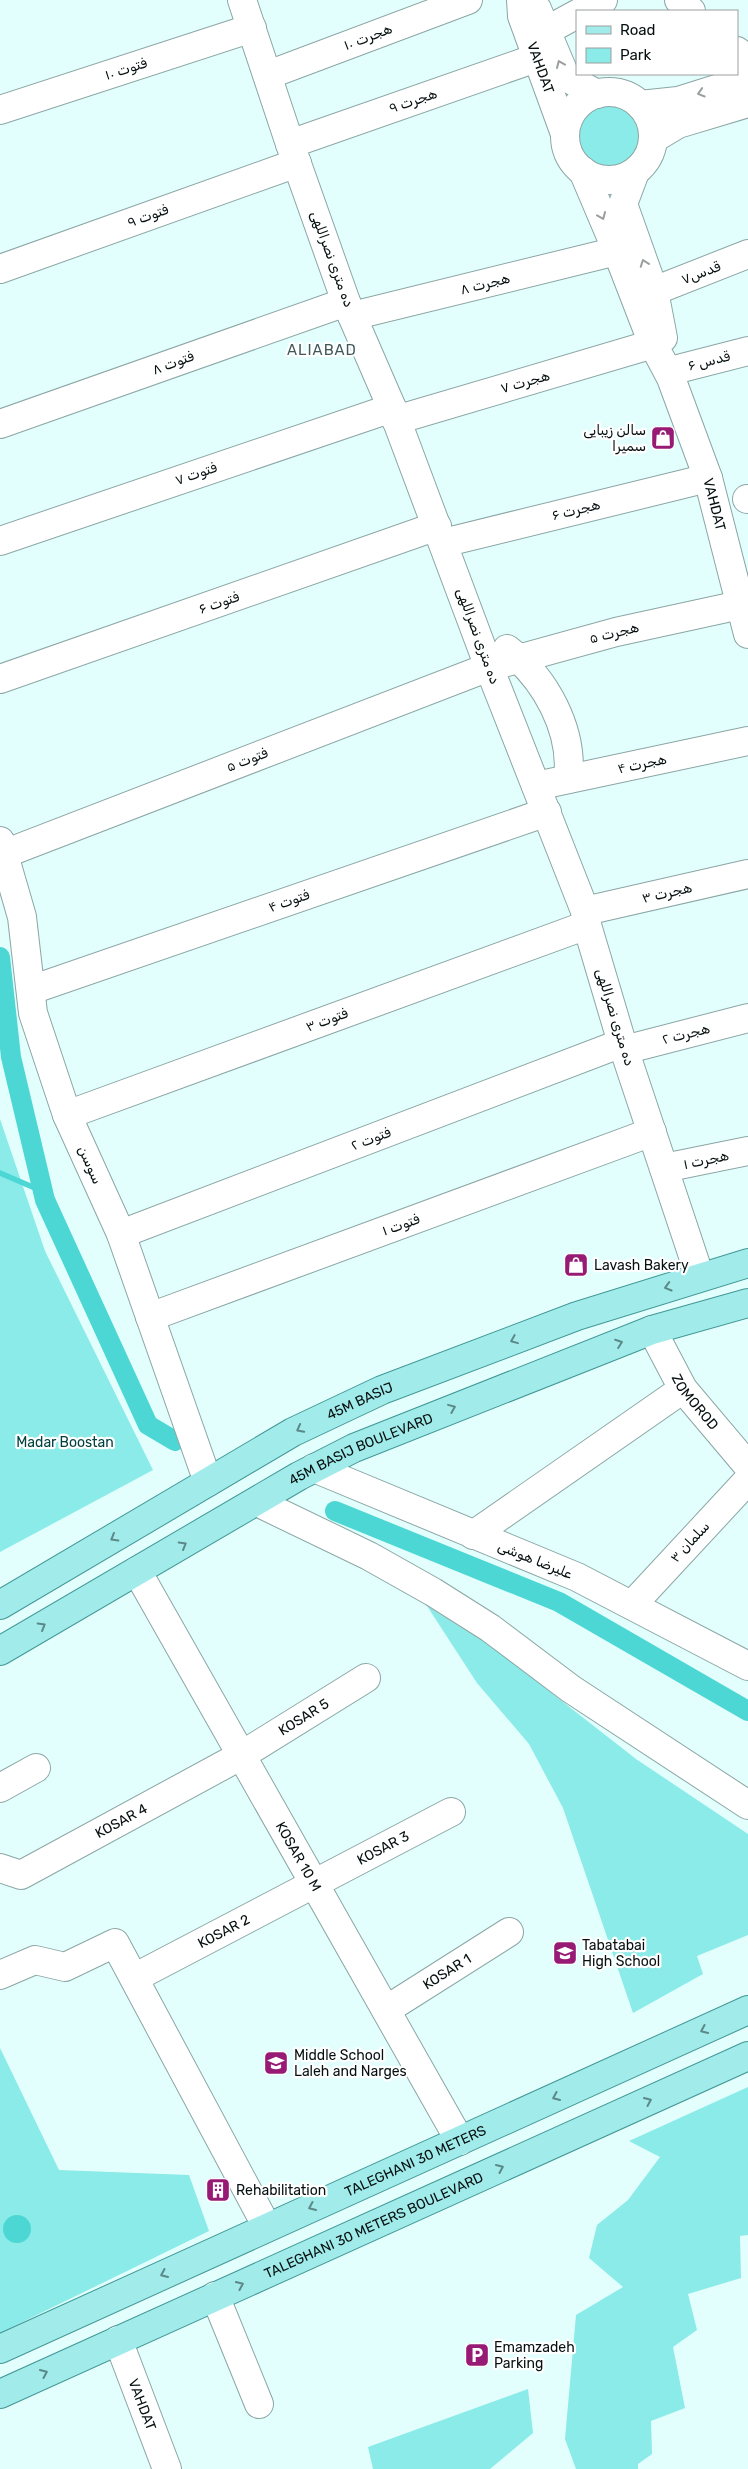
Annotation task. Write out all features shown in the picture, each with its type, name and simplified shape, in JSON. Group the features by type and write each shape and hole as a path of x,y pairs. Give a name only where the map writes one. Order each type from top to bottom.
{"main road":[{"name":"45M BASIJ","path":"0,1605 208,1482 328,1414 382,1390 577,1316 748,1263"},
{"name":"45M BASIJ BOULEVARD","path":"0,1651 314,1468 354,1448 652,1330 748,1304"},
{"path":"577,1316 589,1354"},
{"name":"TALEGHANI 30 METERS","path":"0,2349 748,2010"},
{"name":"TALEGHANI 30 METERS BOULEVARD","path":"0,2394 748,2056"}],"street":[{"name":"ده متری نصراللهی","path":"242,0 293,153 349,309 394,414 586,918 623,1046 700,1277"},
{"name":"هجرت ۱۰","path":"268,75 468,0"},
{"name":"VAHDAT","path":"521,0 522,16 565,134"},
{"name":"VAHDAT","path":"532,0 564,73 573,81 597,94"},
{"path":"584,10 603,0"},
{"path":"679,0 690,10"},
{"path":"546,31 576,15"},
{"name":"فتوت ۱۰","path":"0,110 252,28"},
{"path":"738,52 748,60"},
{"name":"هجرت ۹","path":"293,153 536,58"},
{"path":"640,106 678,101 748,79"},
{"path":"597,94 620,94 640,106 648,115 653,139 644,163 635,172 623,178 610,180 598,179 583,171 569,155 565,134 569,117 577,106 597,94"},
{"path":"653,139 678,124 748,103"},
{"name":"فتوت ۹","path":"0,269 293,153"},
{"name":"VAHDAT","path":"583,171 653,344 670,375 708,478 748,634"},
{"name":"VAHDAT","path":"635,172 623,204 654,291 670,375"},
{"name":"هجرت ۸","path":"349,309 617,252"},
{"name":"قدس۷","path":"654,291 748,254"},
{"name":"فتوت ۸","path":"0,424 349,309"},
{"name":"هجرت ۷","path":"394,414 653,344"},
{"name":"قدس ۶","path":"670,375 748,351"},
{"name":"فتوت ۷","path":"0,540 394,414"},
{"name":"هجرت ۶","path":"440,534 708,478"},
{"name":"فتوت ۶","path":"0,679 440,534"},
{"name":"هجرت ۵","path":"489,667 616,632 740,604"},
{"path":"474,624 520,658 552,702 566,738 570,766 568,779"},
{"name":"فتوت ۵","path":"2,847 489,667"},
{"name":"هجرت ۴","path":"536,786 748,741"},
{"name":"فتوت ۴","path":"30,990 547,812"},
{"name":"سوسن","path":"2,847 22,917 33,1013 67,1115 121,1234 208,1482"},
{"name":"هجرت ۳","path":"586,918 748,874"},
{"name":"فتوت ۳","path":"67,1115 586,918"},
{"name":"هجرت ۲","path":"623,1046 748,1018"},
{"name":"فتوت ۲","path":"121,1234 623,1046"},
{"name":"فتوت ۱","path":"150,1318 652,1132"},
{"name":"هجرت ۱","path":"664,1168 748,1151"},
{"name":"ZOMOROD","path":"652,1330 683,1389 748,1466"},
{"path":"473,1535 683,1389"},
{"name":"علیرضا هوشی","path":"314,1468 577,1577 748,1666"},
{"name":"سلمان ۳","path":"632,1605 748,1480"},
{"path":"257,1502 369,1556 433,1592 490,1628 571,1689 748,1805"},
{"name":"KOSAR 10 M","path":"137,1571 460,2140"},
{"name":"KOSAR 5","path":"242,1755 366,1678"},
{"name":"KOSAR 4","path":"0,1868 21,1875 242,1755"},
{"path":"0,1788 36,1768"},
{"name":"KOSAR 3","path":"314,1884 451,1812"},
{"name":"KOSAR 2","path":"134,1978 314,1884"},
{"name":"KOSAR 1","path":"386,2010 509,1932"},
{"path":"0,1975 35,1960 65,1966 115,1943 267,2228"},
{"path":"216,2296 260,2404"},
{"name":"VAHDAT","path":"118,2340 167,2469"}],"green space":[{"path":"609,104 627,110 635,118 641,136 635,154 627,162 609,168 591,162 583,154 577,136 583,118 591,110"},
{"name":"Madar Boostan","path":"0,1119 45,1251 153,1470 0,1552"},
{"path":"427,1606 494,1648 636,1759 748,1834 748,1935 697,1956 703,1974 633,2013 563,1808 529,1744 477,1683"},
{"path":"0,2048 59,2170 189,2175 209,2231 0,2333"},
{"path":"748,2087 748,2235 740,2236 741,2278 688,2294 697,2330 673,2347 685,2408 651,2421 652,2454 638,2464 638,2469 576,2469 565,2439 576,2315 623,2287 589,2258 597,2225 628,2200 660,2157 629,2141"},
{"path":"528,2389 533,2433 490,2469 373,2469 368,2447"}],"shaded area":[{"path":"17,2215 27,2219 31,2229 27,2239 17,2243 7,2239 3,2229 7,2219"}],"waterway":[{"path":"0,957 11,1057 45,1200 148,1425 175,1441"},
{"path":"0,1173 42,1191"},
{"path":"335,1511 559,1602 748,1711"}],"place":[{"name":"سالن زیبایی سمیرا","path":"663,438"},
{"name":"Lavash Bakery","path":"576,1265"},
{"name":"Tabatabai High School","path":"565,1953"},
{"name":"Middle School Laleh and Narges","path":"276,2063"},
{"name":"Rehabilitation","path":"218,2190"},
{"name":"Emamzadeh Parking","path":"477,2355"}],"district":[{"name":"ALIABAD","path":"322,350"}]}
